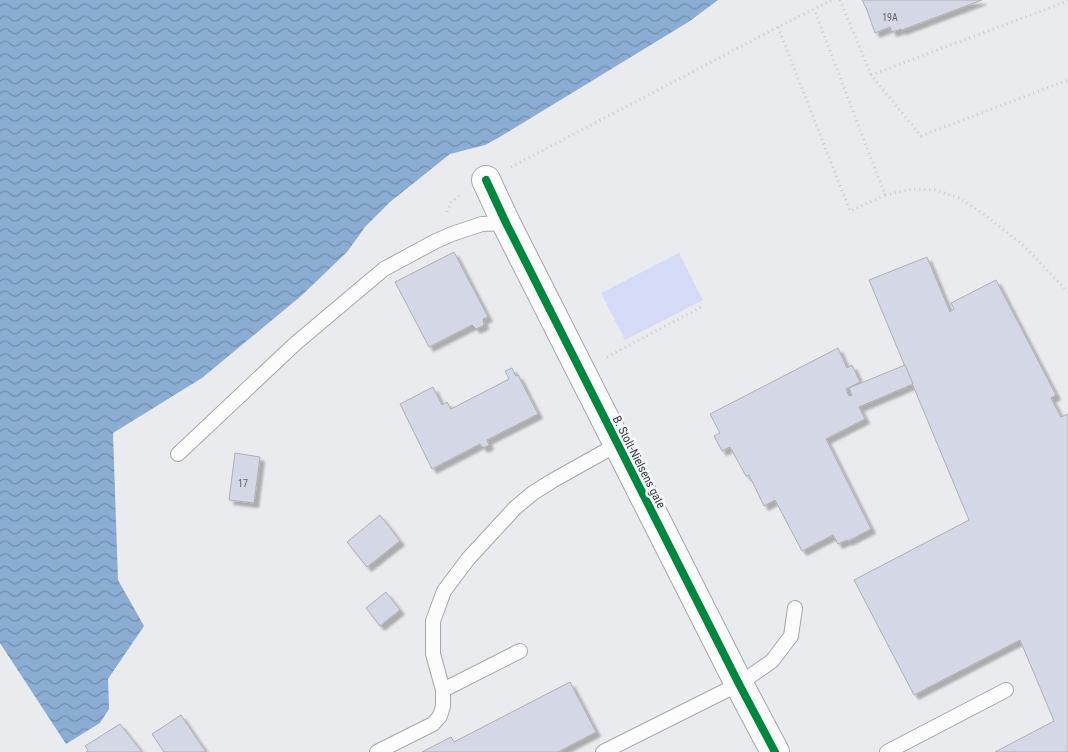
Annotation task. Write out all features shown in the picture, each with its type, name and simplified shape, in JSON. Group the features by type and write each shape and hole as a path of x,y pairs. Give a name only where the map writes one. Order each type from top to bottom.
{"street":[{"name":"B. Stolt-Nielsens gate","path":"486,180 506,223 775,752"}],"lane":[{"path":"178,454 296,343 384,269 452,234 482,224 506,223"},
{"path":"377,752 433,724 440,716 443,706 443,690 433,654 433,622 444,591 468,559 515,508 533,493 618,444"},
{"path":"603,752 739,684 772,660 791,636 795,608"},
{"path":"443,690 520,651"},
{"path":"887,752 1006,690"}],"path":[{"path":"452,234 446,216 451,202 463,192 832,0"},
{"path":"840,0 871,75 921,136 1068,80"},
{"path":"871,75 1068,1"},
{"path":"814,9 885,195"},
{"path":"778,27 850,211 885,195 913,189 935,190 959,198 1024,246 1068,292"},
{"path":"605,358 703,306"}],"shaded area":[{"path":"679,253 703,300 625,340 601,293"}],"water":[{"path":"0,0 718,0 690,21 498,138 485,145 450,154 390,202 365,227 347,252 301,296 202,378 113,433 118,580 144,626 108,679 109,709 100,723 66,744 0,643"}],"building":[{"path":"862,0 982,0 902,30 892,32 890,27 875,33"},
{"path":"454,252 488,317 483,319 484,325 476,329 472,325 429,347 395,282"},
{"path":"927,257 950,312 954,309 951,303 996,280 1056,395 1051,398 1061,417 1068,414 1068,752 995,752 1054,721 1020,640 914,695 854,580 969,520 869,280"},
{"path":"838,348 847,368 852,365 860,382 846,389 849,396 852,395 849,388 905,365 913,384 859,407 865,419 826,439 871,529 838,544 833,535 802,551 775,500 764,506 749,475 746,476 730,447 722,451 714,436 720,433 710,414"},
{"path":"512,368 516,376 518,375 538,414 487,440 489,445 483,448 480,444 432,469 400,404 433,387 442,405 447,402 451,409 509,379 505,371"},
{"path":"235,453 260,457 254,503 229,500"},
{"path":"380,515 400,541 367,567 347,542"},
{"path":"386,592 400,610 380,626 366,608"},
{"path":"570,682 596,732 558,752 422,752 451,737 454,742"},
{"path":"181,715 206,752 164,752 152,734"},
{"path":"120,724 142,752 86,752 88,750 85,746"}],"cycle path":[{"path":"486,180 506,223 775,752"}]}
